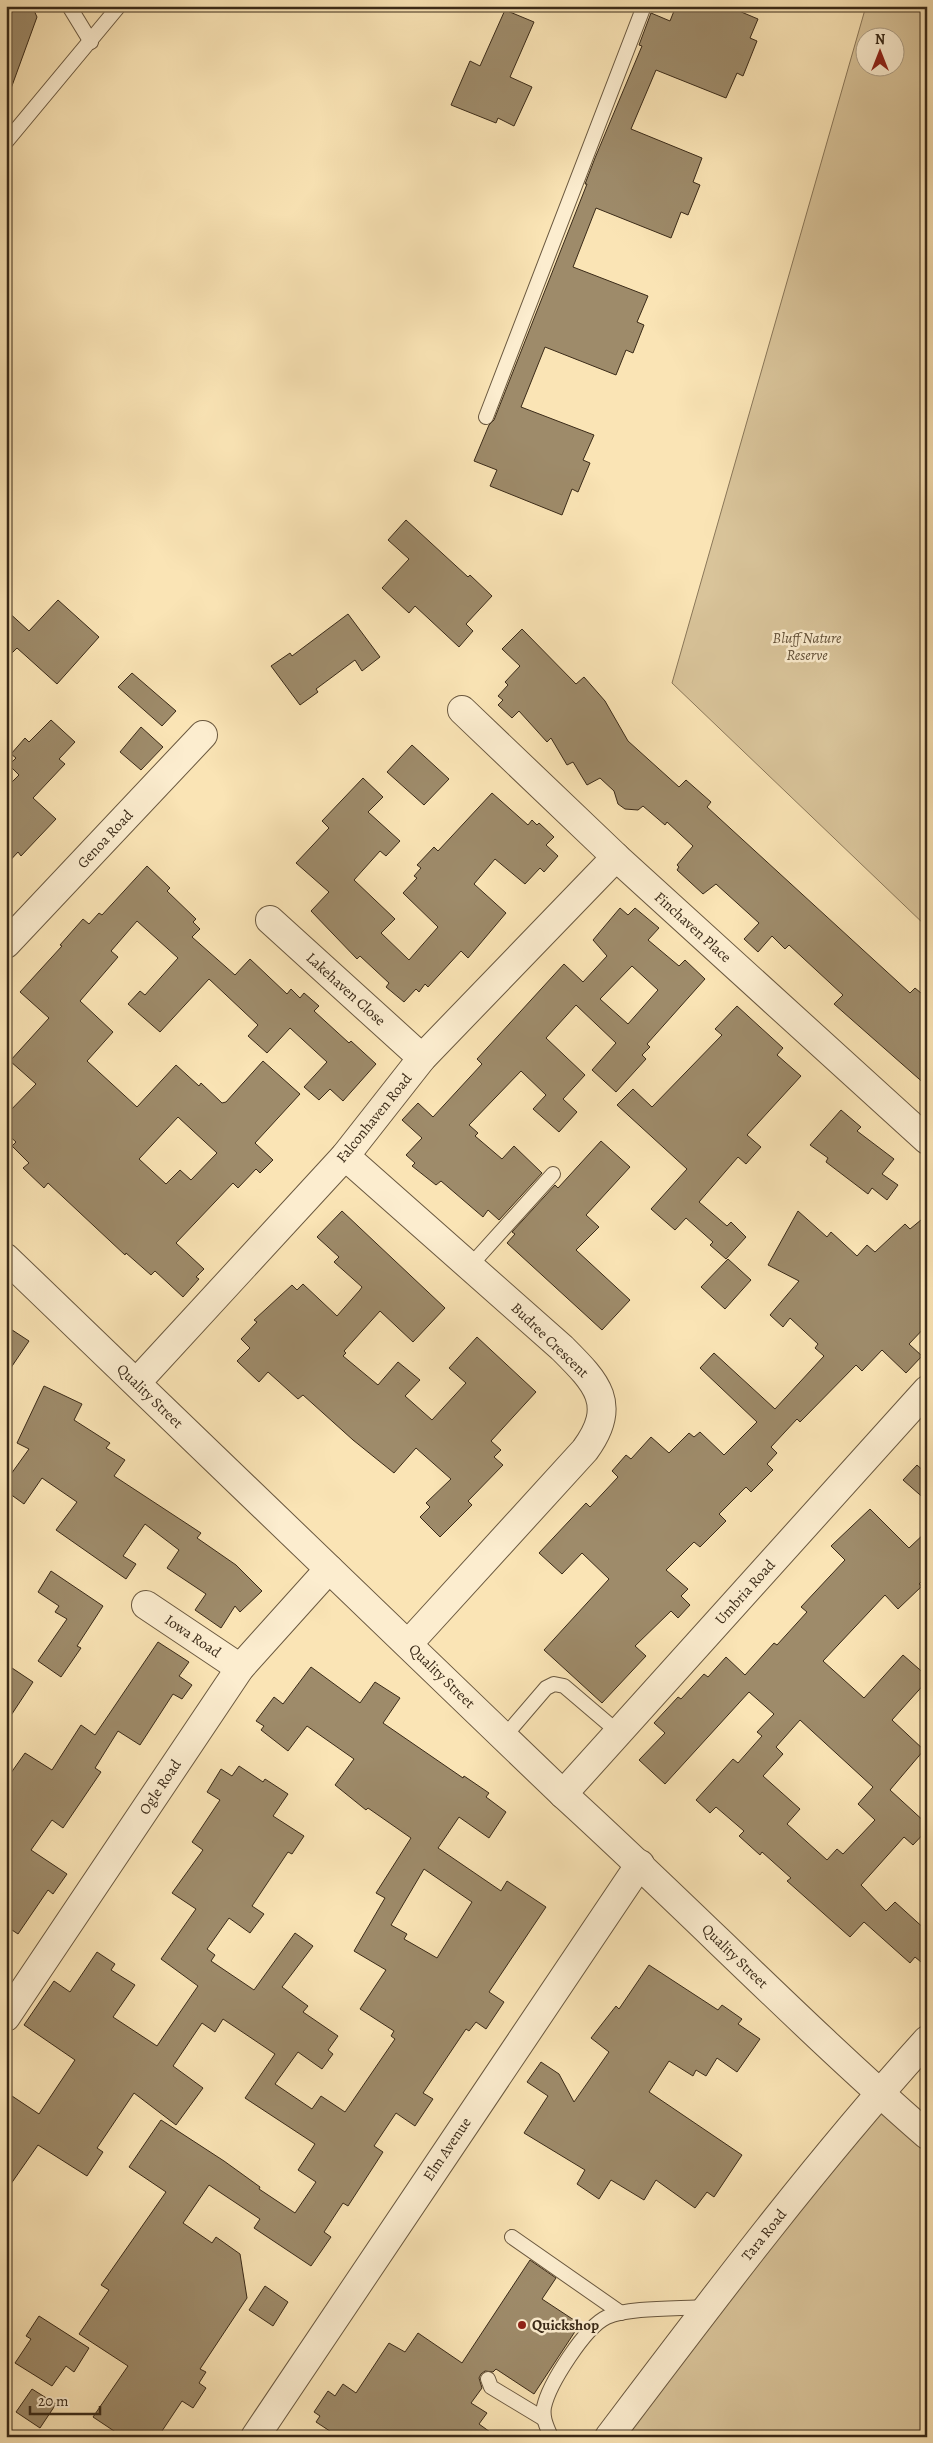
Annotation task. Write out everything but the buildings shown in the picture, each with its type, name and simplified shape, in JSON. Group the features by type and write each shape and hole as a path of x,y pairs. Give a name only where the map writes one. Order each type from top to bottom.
{"street":[{"name":"Finchaven Place","path":"462,710 616,857 927,1140"},
{"name":"Genoa Road","path":"6,944 203,735"},
{"name":"Falconhaven Road","path":"137,1382 345,1156 422,1058 616,857"},
{"name":"Lakehaven Close","path":"270,920 422,1058"},
{"name":"Budree Crescent","path":"345,1156 562,1348 587,1373 598,1389 602,1402 602,1419 598,1434 409,1643"},
{"name":"Quality Street","path":"6,1258 409,1643 563,1794 640,1864 879,2093 927,2135"},
{"name":"Umbria Road","path":"563,1794 927,1390"},
{"name":"Ogle Road","path":"6,2017 240,1668 329,1568"},
{"name":"Iowa Road","path":"146,1605 240,1668"},
{"name":"Elm Avenue","path":"255,2437 640,1864"},
{"name":"Tara Road","path":"609,2437 706,2308 879,2093 927,2040"}],"lane":[{"path":"69,6 91,42"},
{"path":"6,142 120,6"},
{"path":"486,417 644,6"},
{"path":"470,1266 553,1174"},
{"path":"504,1737 546,1688 554,1684 564,1686 618,1732"},
{"path":"512,2237 621,2313"},
{"path":"551,2437 544,2419 544,2408 552,2387 580,2344 597,2324 607,2317 621,2313 706,2308"},
{"path":"488,2379 491,2387 544,2419"}],"green space":[{"name":"Bluff Nature Reserve","path":"866,6 927,6 927,927 672,683 856,41 856,78 906,78 906,28 860,28"},
{"path":"879,2093 927,2136 927,2437 611,2437"}],"place":[{"name":"Quickshop","path":"522,2325"}]}
